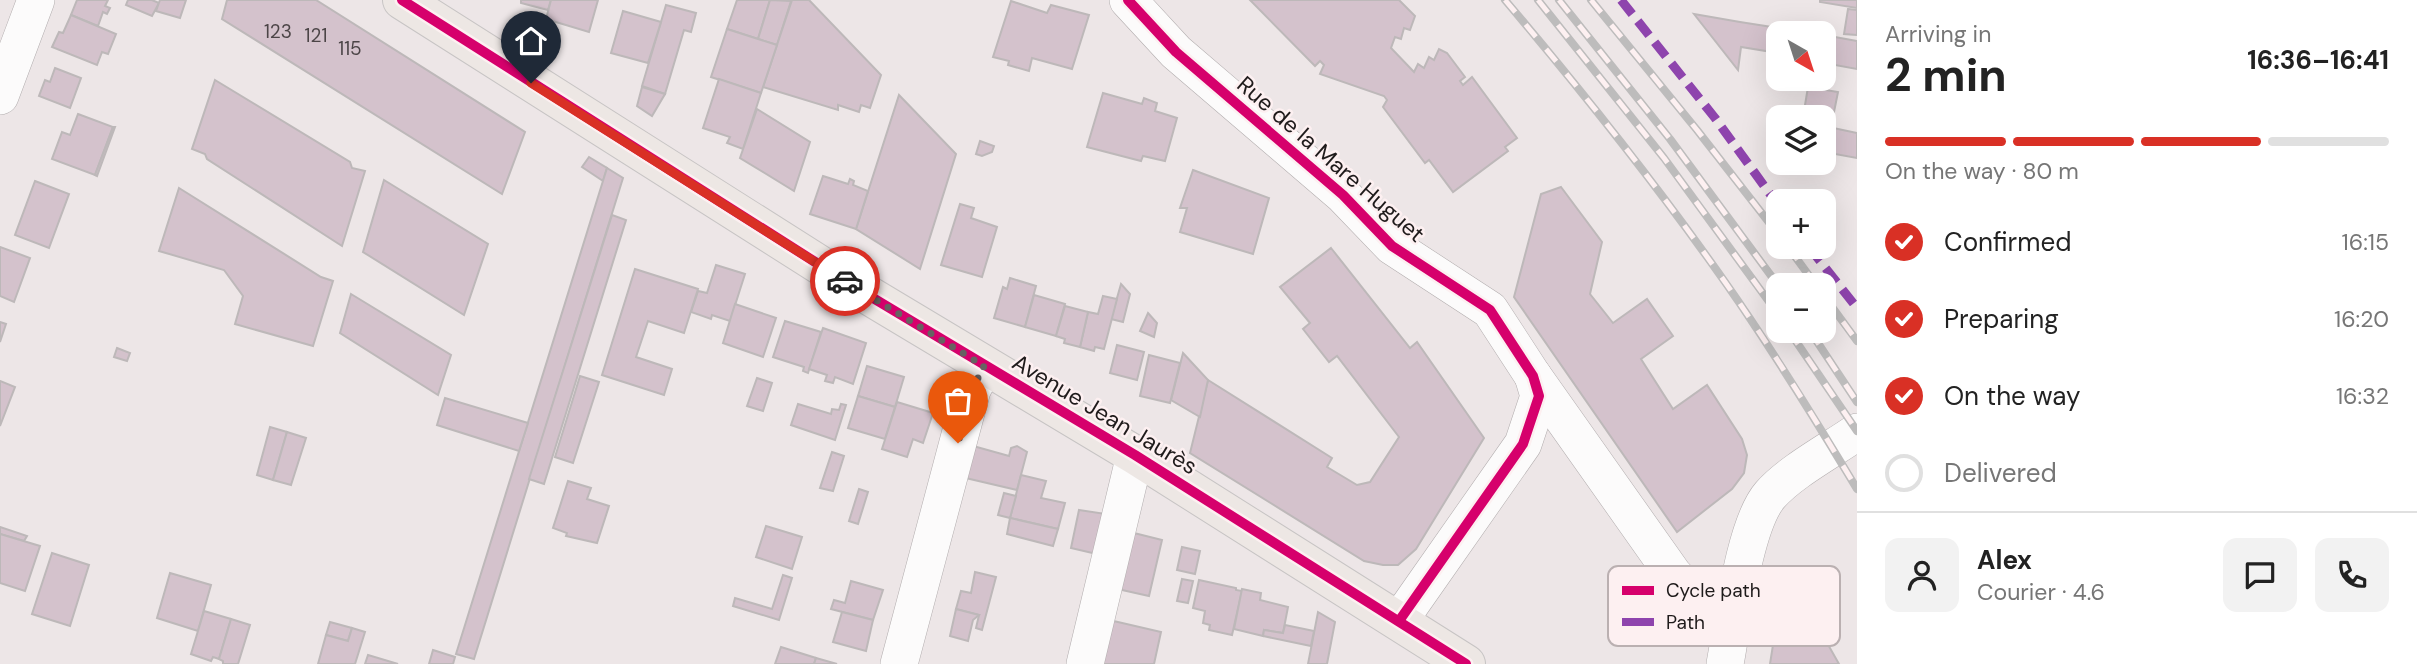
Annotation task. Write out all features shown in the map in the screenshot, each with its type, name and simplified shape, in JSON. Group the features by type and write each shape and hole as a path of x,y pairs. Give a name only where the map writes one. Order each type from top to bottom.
{"main road":[{"name":"Avenue Jean Jaurès","path":"402,0 841,279 1135,455 1466,664"}],"street":[{"path":"0,96 36,0"},
{"name":"Rue de la Mare Huguet","path":"1128,0 1176,52 1343,195 1392,246 1490,310 1533,376 1667,566"},
{"path":"899,664 972,390 984,366"},
{"path":"1399,621 1523,444 1539,396 1533,376"},
{"path":"1744,566 1751,533 1770,495 1857,432"},
{"path":"1085,664 1135,455"}],"building":[{"path":"77,0 108,0 105,6 110,8 107,14 103,12 98,26 71,15"},
{"path":"128,0 152,0 159,3 152,16 126,5"},
{"path":"160,0 186,0 180,18 156,11"},
{"path":"227,0 316,0 525,132 502,194 222,19"},
{"path":"521,0 551,0 548,10 521,3"},
{"path":"551,0 598,0 589,32 546,19"},
{"path":"737,0 770,0 758,39 727,29"},
{"path":"770,0 791,1 777,45 758,39"},
{"path":"792,0 809,0 881,75 870,108 861,105 859,112 838,105 838,110 763,87"},
{"path":"1250,0 1399,0 1415,16 1410,30 1404,28 1401,39 1395,37 1391,48 1414,72 1418,64 1424,68 1429,57 1434,60 1439,49 1447,53 1465,77 1460,81 1463,85 1472,77 1517,138 1505,147 1508,151 1453,192 1429,160 1425,163 1383,107 1387,100 1384,96 1320,74 1324,65 1320,61 1315,66"},
{"path":"1857,0 1857,8 1820,2"},
{"path":"1011,1 1047,13 1051,5 1089,15 1072,69 1032,58 1029,71 993,57"},
{"path":"666,5 696,13 691,32 684,30 665,94 642,86"},
{"path":"1848,9 1857,10 1857,35 1844,34"},
{"path":"623,11 661,22 648,63 611,53"},
{"path":"1694,14 1766,26 1766,51 1741,47 1738,70"},
{"path":"71,15 116,34 108,54 102,52 97,65 52,47 59,32 63,33"},
{"path":"727,29 777,45 761,93 711,77"},
{"path":"1836,37 1857,41 1857,69 1836,65"},
{"path":"55,68 81,78 70,108 39,96 45,80 50,82"},
{"path":"719,79 761,93 743,149 727,143 730,137 703,128"},
{"path":"215,80 350,162 352,168 365,171 342,246 207,159 205,154 192,149"},
{"path":"642,87 665,94 652,116 637,106"},
{"path":"1807,91 1838,92 1835,105 1805,105"},
{"path":"1103,93 1142,104 1144,98 1157,103 1155,111 1177,118 1165,161 1143,156 1141,161 1087,147"},
{"path":"899,95 956,154 920,269 856,229"},
{"path":"757,109 810,142 794,191 740,158"},
{"path":"78,114 113,127 95,175 52,159 62,132 70,135"},
{"path":"115,127 97,176 95,175"},
{"path":"1836,129 1857,133 1857,158 1836,154"},
{"path":"980,141 994,146 992,152 982,156 976,154"},
{"path":"589,157 607,168 603,181 582,167"},
{"path":"607,168 623,178 474,659 456,654"},
{"path":"1193,170 1269,198 1253,254 1180,232 1187,208 1180,208"},
{"path":"823,176 848,184 850,179 854,181 853,185 868,191 856,229 810,214"},
{"path":"384,180 488,244 464,315 363,252"},
{"path":"35,181 69,194 49,248 15,235"},
{"path":"1561,187 1602,242 1590,294 1613,323 1647,299 1673,336 1641,359 1673,409 1707,385 1742,439 1747,455 1744,473 1732,489 1677,532 1514,297 1541,194"},
{"path":"179,188 321,277 333,281 313,346 235,324 243,296 224,270 159,251"},
{"path":"960,204 974,208 971,218 997,227 982,277 941,265"},
{"path":"612,215 626,220 544,484 529,479"},
{"path":"0,247 30,258 14,302 0,296"},
{"path":"1331,248 1410,348 1417,342 1484,438 1416,549 1398,565 1364,561 1190,453 1208,380 1332,458 1327,467 1357,485 1370,482 1399,437 1337,356 1329,362 1303,329 1310,323 1280,287"},
{"path":"716,265 745,274 730,321 712,315 711,319 691,312 698,291 707,293"},
{"path":"635,269 698,289 684,333 648,321 636,357 672,369 664,395 602,375"},
{"path":"1010,278 1036,286 1025,327 994,318 1003,287 1007,289"},
{"path":"1121,284 1130,294 1123,322 1111,319"},
{"path":"351,294 451,355 438,395 340,333"},
{"path":"1034,295 1065,304 1056,336 1025,327"},
{"path":"1103,296 1117,299 1104,349 1095,347 1094,351 1080,347 1088,312 1098,314"},
{"path":"735,304 776,318 763,357 723,343"},
{"path":"1065,306 1088,312 1080,347 1064,343 1065,339 1056,336"},
{"path":"1148,313 1157,323 1154,337 1140,331"},
{"path":"785,321 821,332 808,373 803,371 804,367 773,357"},
{"path":"0,322 6,324 0,342"},
{"path":"823,328 866,343 853,384 835,377 833,383 825,381 827,375 809,369"},
{"path":"1117,345 1144,352 1137,380 1110,373"},
{"path":"117,348 130,353 127,361 114,357"},
{"path":"1183,353 1208,380 1200,417 1171,400"},
{"path":"1149,355 1180,363 1170,403 1140,396"},
{"path":"867,366 904,377 895,407 858,396"},
{"path":"580,376 599,382 573,463 555,457"},
{"path":"757,378 772,383 763,411 747,406"},
{"path":"0,381 15,387 0,426"},
{"path":"858,396 895,407 885,439 848,428"},
{"path":"445,398 528,423 519,451 437,425"},
{"path":"897,402 933,413 923,443 913,439 907,457 882,449"},
{"path":"798,404 831,414 832,409 839,410 841,404 846,405 835,440 791,425"},
{"path":"270,427 287,432 273,480 257,475"},
{"path":"287,432 306,438 291,485 273,480"},
{"path":"966,444 1009,456 1011,448 1017,446 1027,452 1017,490 957,476"},
{"path":"832,452 844,456 833,491 820,488"},
{"path":"1021,475 1046,481 1041,498 1065,503 1058,529 1010,518"},
{"path":"568,481 591,488 587,499 609,506 597,543 566,536 567,533 553,528"},
{"path":"859,489 868,492 858,524 849,521"},
{"path":"1004,493 1016,496 1010,518 998,515"},
{"path":"1079,510 1106,514 1101,555 1071,548"},
{"path":"1010,518 1058,529 1053,546 1007,534"},
{"path":"766,526 802,537 792,569 756,557"},
{"path":"0,527 27,536 24,541 0,534"},
{"path":"1126,531 1162,540 1149,596 1113,588"},
{"path":"0,534 40,546 25,591 0,583"},
{"path":"1182,547 1200,551 1195,574 1177,570"},
{"path":"52,553 89,565 70,626 32,614"},
{"path":"975,572 996,577 982,630 976,628 979,615 956,609 961,591 971,593"},
{"path":"170,573 211,585 198,631 157,618"},
{"path":"783,575 792,578 779,620 733,606 735,598 772,609"},
{"path":"1182,579 1193,581 1188,603 1177,601"},
{"path":"1199,580 1242,591 1232,635 1209,630 1210,625 1203,623 1205,611 1193,608"},
{"path":"851,581 883,590 873,620 831,609 834,600 845,603"},
{"path":"1242,589 1261,593 1260,600 1288,607 1283,633 1264,630 1263,636 1234,629"},
{"path":"956,609 979,615 973,620 968,641 950,636"},
{"path":"204,611 231,619 219,659 213,657 211,661 191,654"},
{"path":"842,612 873,620 866,651 833,642"},
{"path":"1318,612 1335,622 1327,664 1308,664"},
{"path":"231,619 250,625 238,664 223,664 219,659"},
{"path":"1105,619 1161,632 1154,664 1094,664"},
{"path":"330,622 352,628 348,641 326,635"},
{"path":"1285,625 1314,631 1311,646 1263,636 1264,630 1283,633"},
{"path":"352,628 365,632 355,664 318,664 326,635 348,641"},
{"path":"1773,646 1829,646 1839,664 1770,664"},
{"path":"781,647 816,658 814,664 775,664"},
{"path":"433,650 455,657 453,664 429,664"},
{"path":"368,655 398,664 365,664"},
{"path":"816,658 837,664 814,664"}],"railway":[{"path":"1505,0 1618,138 1699,245 1776,358 1857,489"},
{"path":"1538,0 1664,158 1766,298"},
{"path":"1559,0 1670,139 1769,273"},
{"path":"1591,0 1766,219"},
{"path":"1797,259 1807,273"},
{"path":"1836,312 1857,341"},
{"path":"1797,343 1857,431"},
{"path":"1818,343 1857,402"}],"marked path":[{"path":"1621,0 1715,118 1766,189"},
{"path":"1818,259 1857,308"}],"cycle path":[{"path":"402,0 853,286 1135,455 1466,664"},
{"path":"1128,0 1176,52 1343,195 1392,246 1490,310 1533,376 1539,396 1523,444 1399,621"}],"way so far":[{"path":"845,281 984,366 972,390 958,443"}],"route":[{"path":"531,83 845,281"}]}
